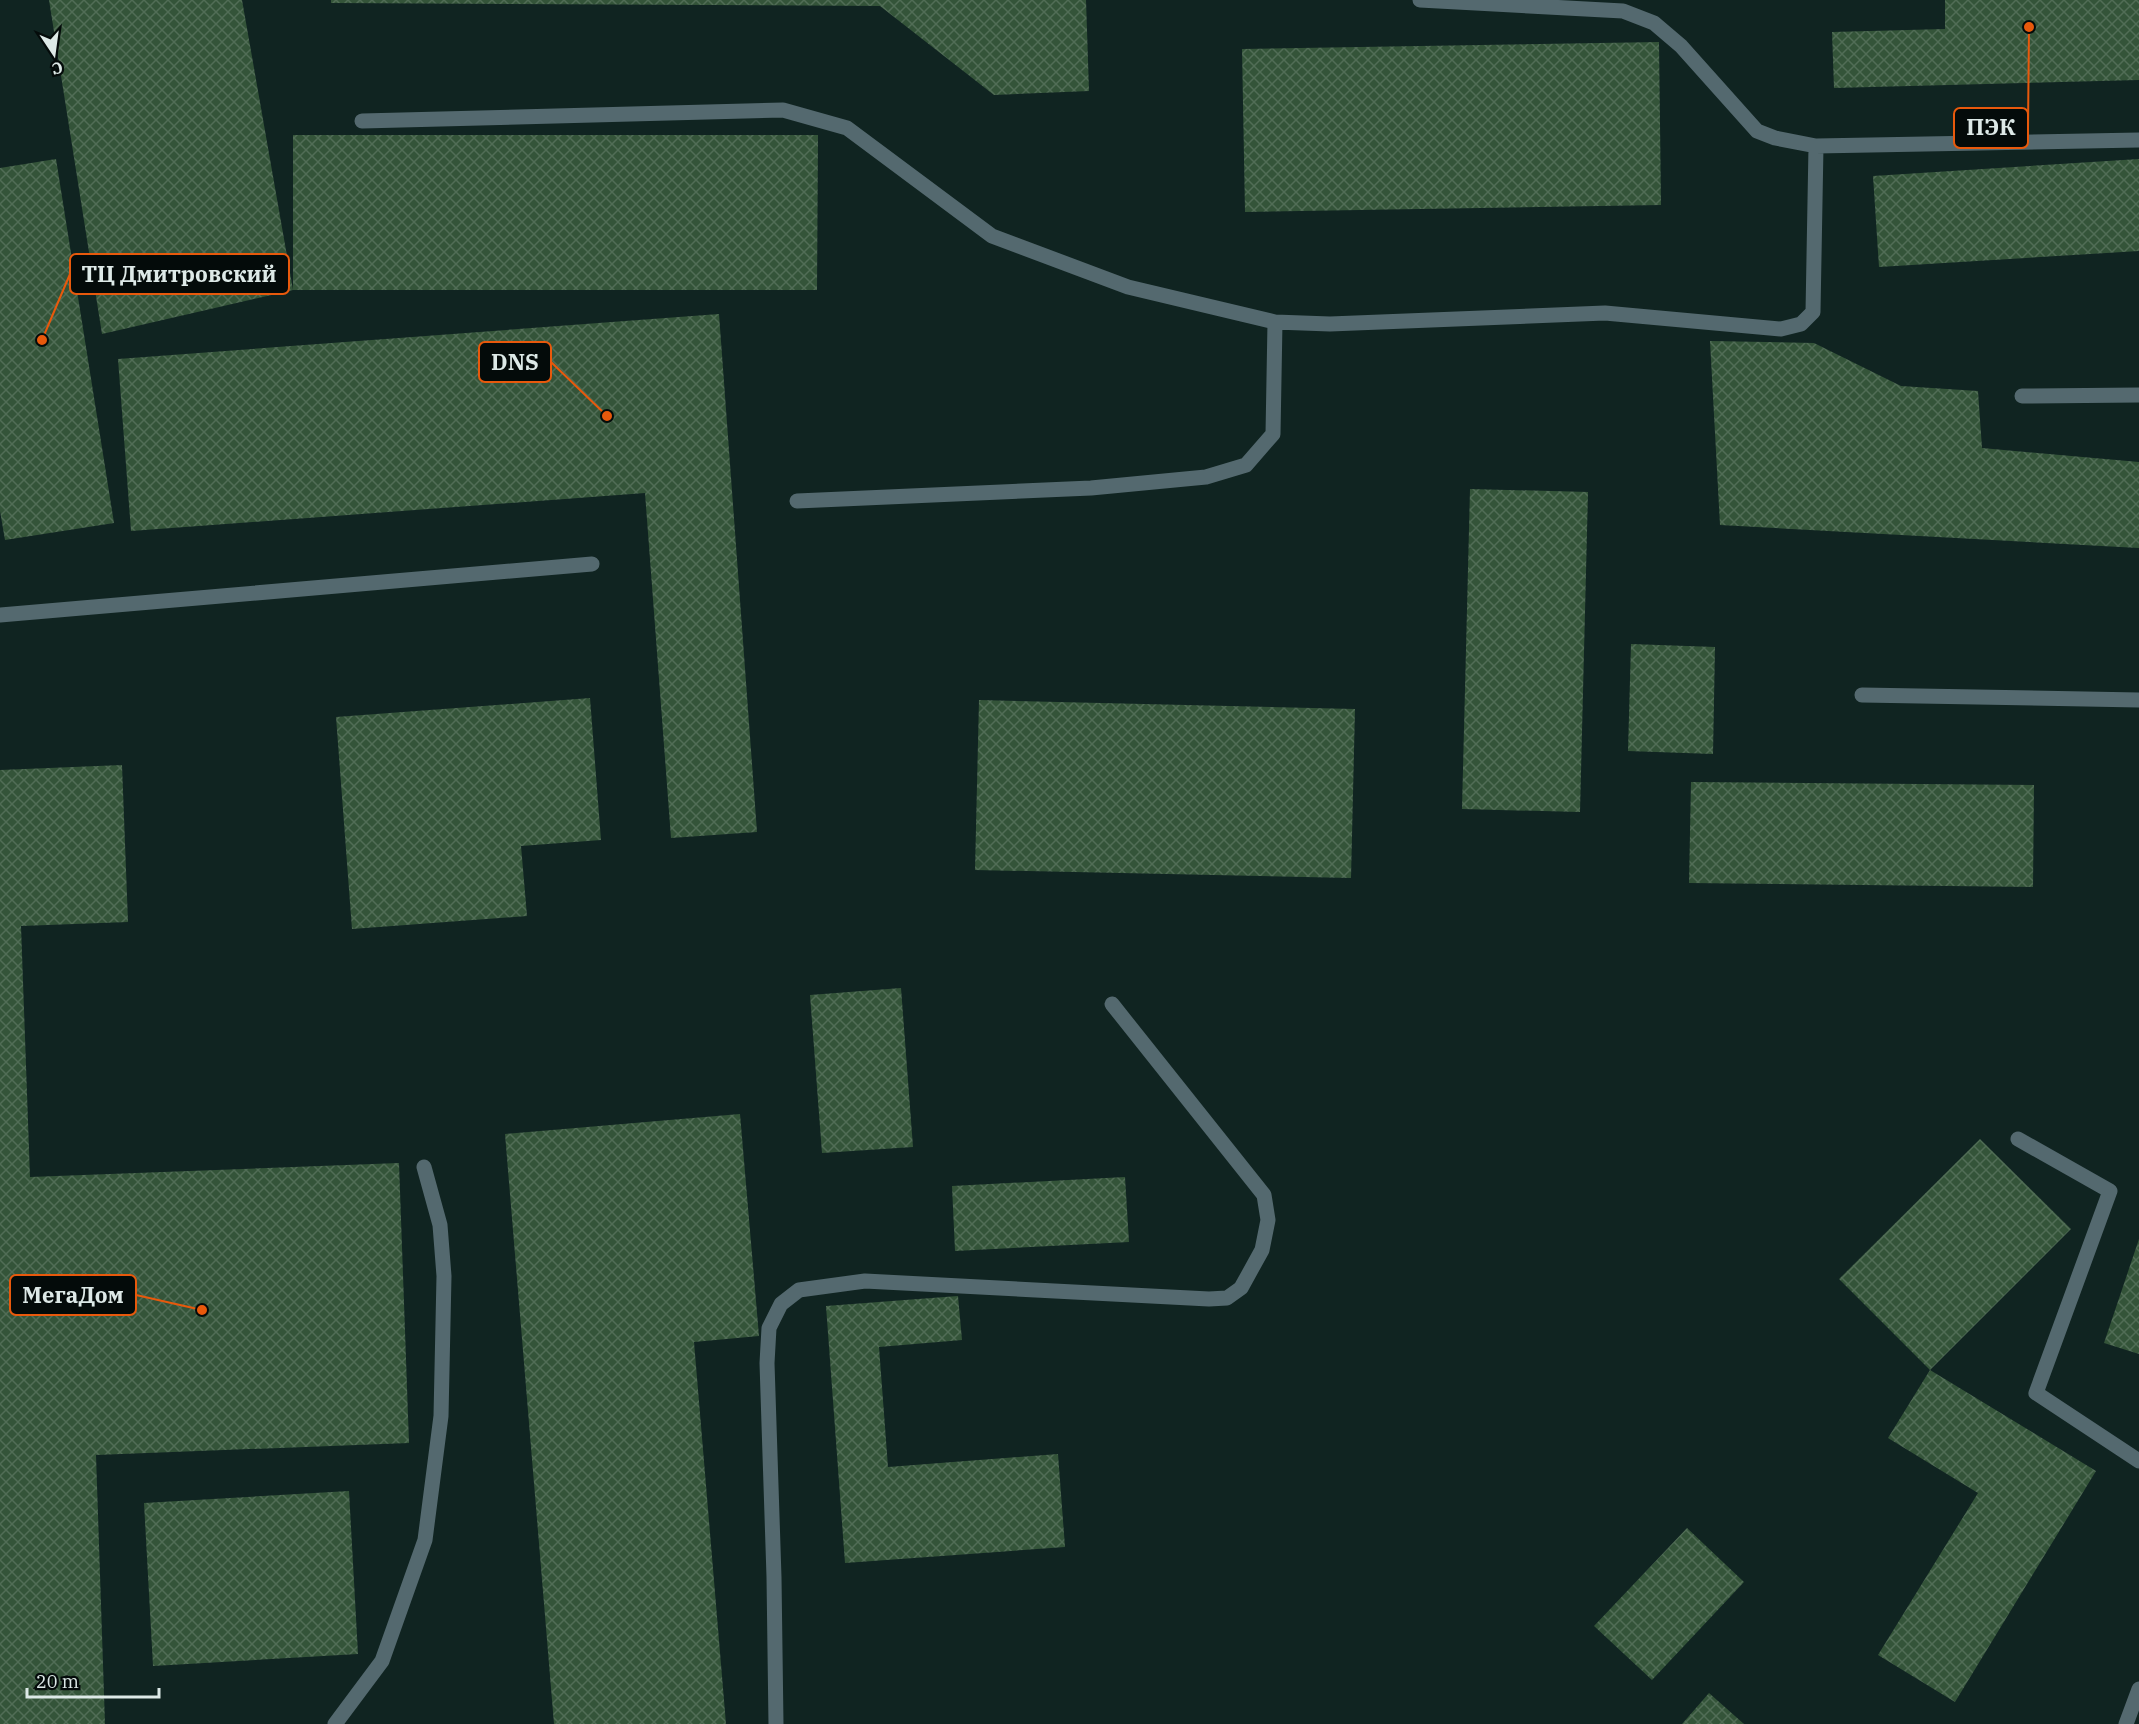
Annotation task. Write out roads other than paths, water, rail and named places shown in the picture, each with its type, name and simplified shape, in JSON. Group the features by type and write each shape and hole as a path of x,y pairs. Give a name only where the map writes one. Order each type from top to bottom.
{"lane":[{"path":"1420,0 1623,11 1654,23 1681,46 1757,130 1775,138 1816,146 2139,140"},
{"path":"362,120 783,110 847,128 992,236 1128,287 1275,322 1330,324 1605,313 1780,329 1801,324 1813,312 1816,146"},
{"path":"797,501 1091,488 1206,477 1246,465 1273,434 1275,322"},
{"path":"2022,396 2139,394"},
{"path":"0,615 592,564"},
{"path":"1862,695 2139,700"},
{"path":"776,1724 767,1362 770,1328 781,1304 799,1290 865,1281 1209,1299 1227,1298 1241,1288 1262,1250 1268,1220 1264,1195 1112,1004"},
{"path":"2018,1139 2110,1191 2036,1394 2139,1461"},
{"path":"335,1724 382,1661 425,1540 441,1416 444,1276 440,1225 424,1167"},
{"path":"2126,1724 2139,1689"}],"place":[{"name":"ПЭК","path":"2029,27"},
{"name":"ТЦ Дмитровский","path":"42,340"},
{"name":"DNS","path":"607,416"},
{"name":"МегаДом","path":"202,1310"}]}
